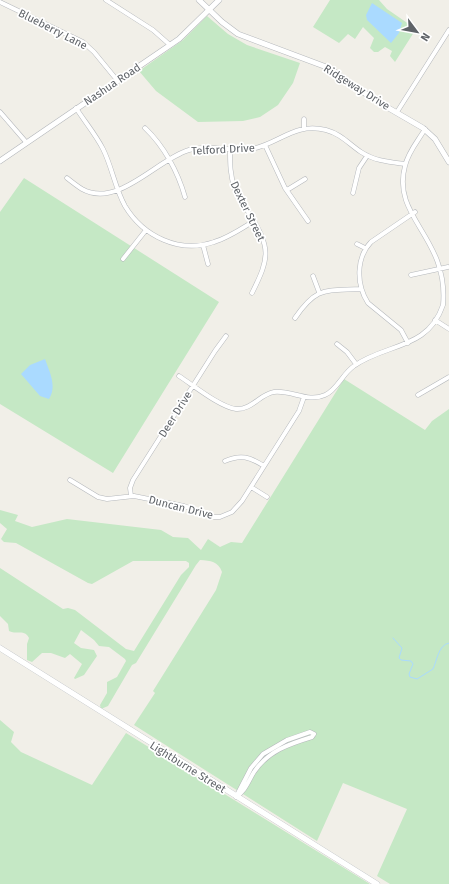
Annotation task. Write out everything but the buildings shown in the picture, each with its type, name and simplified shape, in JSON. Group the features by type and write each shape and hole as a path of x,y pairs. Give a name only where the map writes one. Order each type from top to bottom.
{"main road":[{"name":"Lightburne Street","path":"0,648 377,884"}],"street":[{"path":"106,0 153,30 170,45"},
{"name":"Ridgeway Drive","path":"199,0 238,34 329,68 373,99 425,129 435,139 449,162"},
{"name":"Nashua Road","path":"0,162 26,142 170,45 190,29 219,0"},
{"name":"Blueberry Lane","path":"0,2 82,42 94,52 117,80"},
{"path":"396,112 449,30"},
{"path":"76,108 103,148 118,189 131,214 146,230 160,239 175,244 203,245 221,240 254,221"},
{"path":"0,112 26,142"},
{"path":"304,119 304,128"},
{"path":"145,128 160,145 169,160 185,197"},
{"name":"Telford Drive","path":"67,178 82,189 104,193 118,189 138,180 181,153 194,149 208,148 246,150 265,145 288,133 304,128 318,128 336,134 367,156 379,160 405,164"},
{"path":"425,129 409,154 405,164 403,185 407,198 426,228"},
{"path":"265,145 286,190 308,221"},
{"name":"Dexter Street","path":"230,150 233,183 237,194 262,235 266,258 262,272 252,293"},
{"path":"353,193 359,168 367,156"},
{"path":"286,190 305,179"},
{"path":"408,343 401,330 368,303 361,289 360,264 365,248 381,234 415,212"},
{"path":"123,259 146,230"},
{"path":"357,244 365,248"},
{"path":"203,245 208,264"},
{"path":"179,376 225,405 238,409 251,405 266,394 276,392 304,397 320,397 327,395 356,364 408,343 424,333 435,320 445,296 447,269 411,275"},
{"path":"313,276 319,292"},
{"path":"295,318 304,304 319,292 361,289"},
{"path":"435,320 449,329"},
{"name":"Deer Drive","path":"131,496 130,488 133,480 226,336"},
{"path":"337,344 347,352 356,364"},
{"path":"418,395 449,376"},
{"name":"Duncan Drive","path":"70,480 98,497 107,499 131,496 177,504 214,517 220,517 232,512 251,487 299,411 304,397"},
{"path":"225,461 240,456 253,459 264,466"},
{"path":"251,487 268,497"},
{"path":"236,797 240,794 265,756 286,740 310,732 314,734 312,737 265,756"}],"green space":[{"path":"330,0 379,0 387,9 416,29 395,62 390,56 392,51 385,47 378,52 374,52 370,48 374,38 363,27 355,39 348,34 339,43 313,27"},
{"path":"207,16 228,34 247,45 300,63 293,83 278,105 260,117 243,121 198,122 156,91 139,71 183,40"},
{"path":"24,178 219,302 113,473 0,404 0,212"},
{"path":"344,379 425,430 432,421 449,409 449,884 390,884 377,876 407,809 343,783 317,841 134,725 155,693 153,691 216,590 222,572 216,564 211,561 200,560 196,565 136,663 132,665 108,706 101,709 100,705 107,693 107,682 117,677 126,661 125,659 109,647 99,646 81,630 74,643 81,648 94,650 97,656 84,675 75,679 74,678 82,664 70,654 65,658 51,653 42,653 32,662 27,660 27,644 29,638 23,633 9,631 8,624 0,616 0,568 63,609 68,608 75,610 126,649 134,651 181,575 189,567 189,563 186,561 133,561 92,584 88,583 16,543 4,542 1,539 7,529 0,523 0,510 18,515 15,521 32,527 67,519 161,530 173,537 188,538 201,550 208,539 220,547 231,542 242,543"},
{"path":"0,720 14,732 11,742 21,752 92,785 126,733 370,884 0,884"}],"water":[{"path":"372,3 402,23 399,33 391,43 367,20 366,15"},
{"path":"45,359 53,384 49,399 40,396 21,374 30,365"}],"waterway":[{"path":"393,638 402,648 399,658 401,660 411,661 413,664 409,674 410,677 417,679 433,669 440,650 445,644 449,643"}]}
